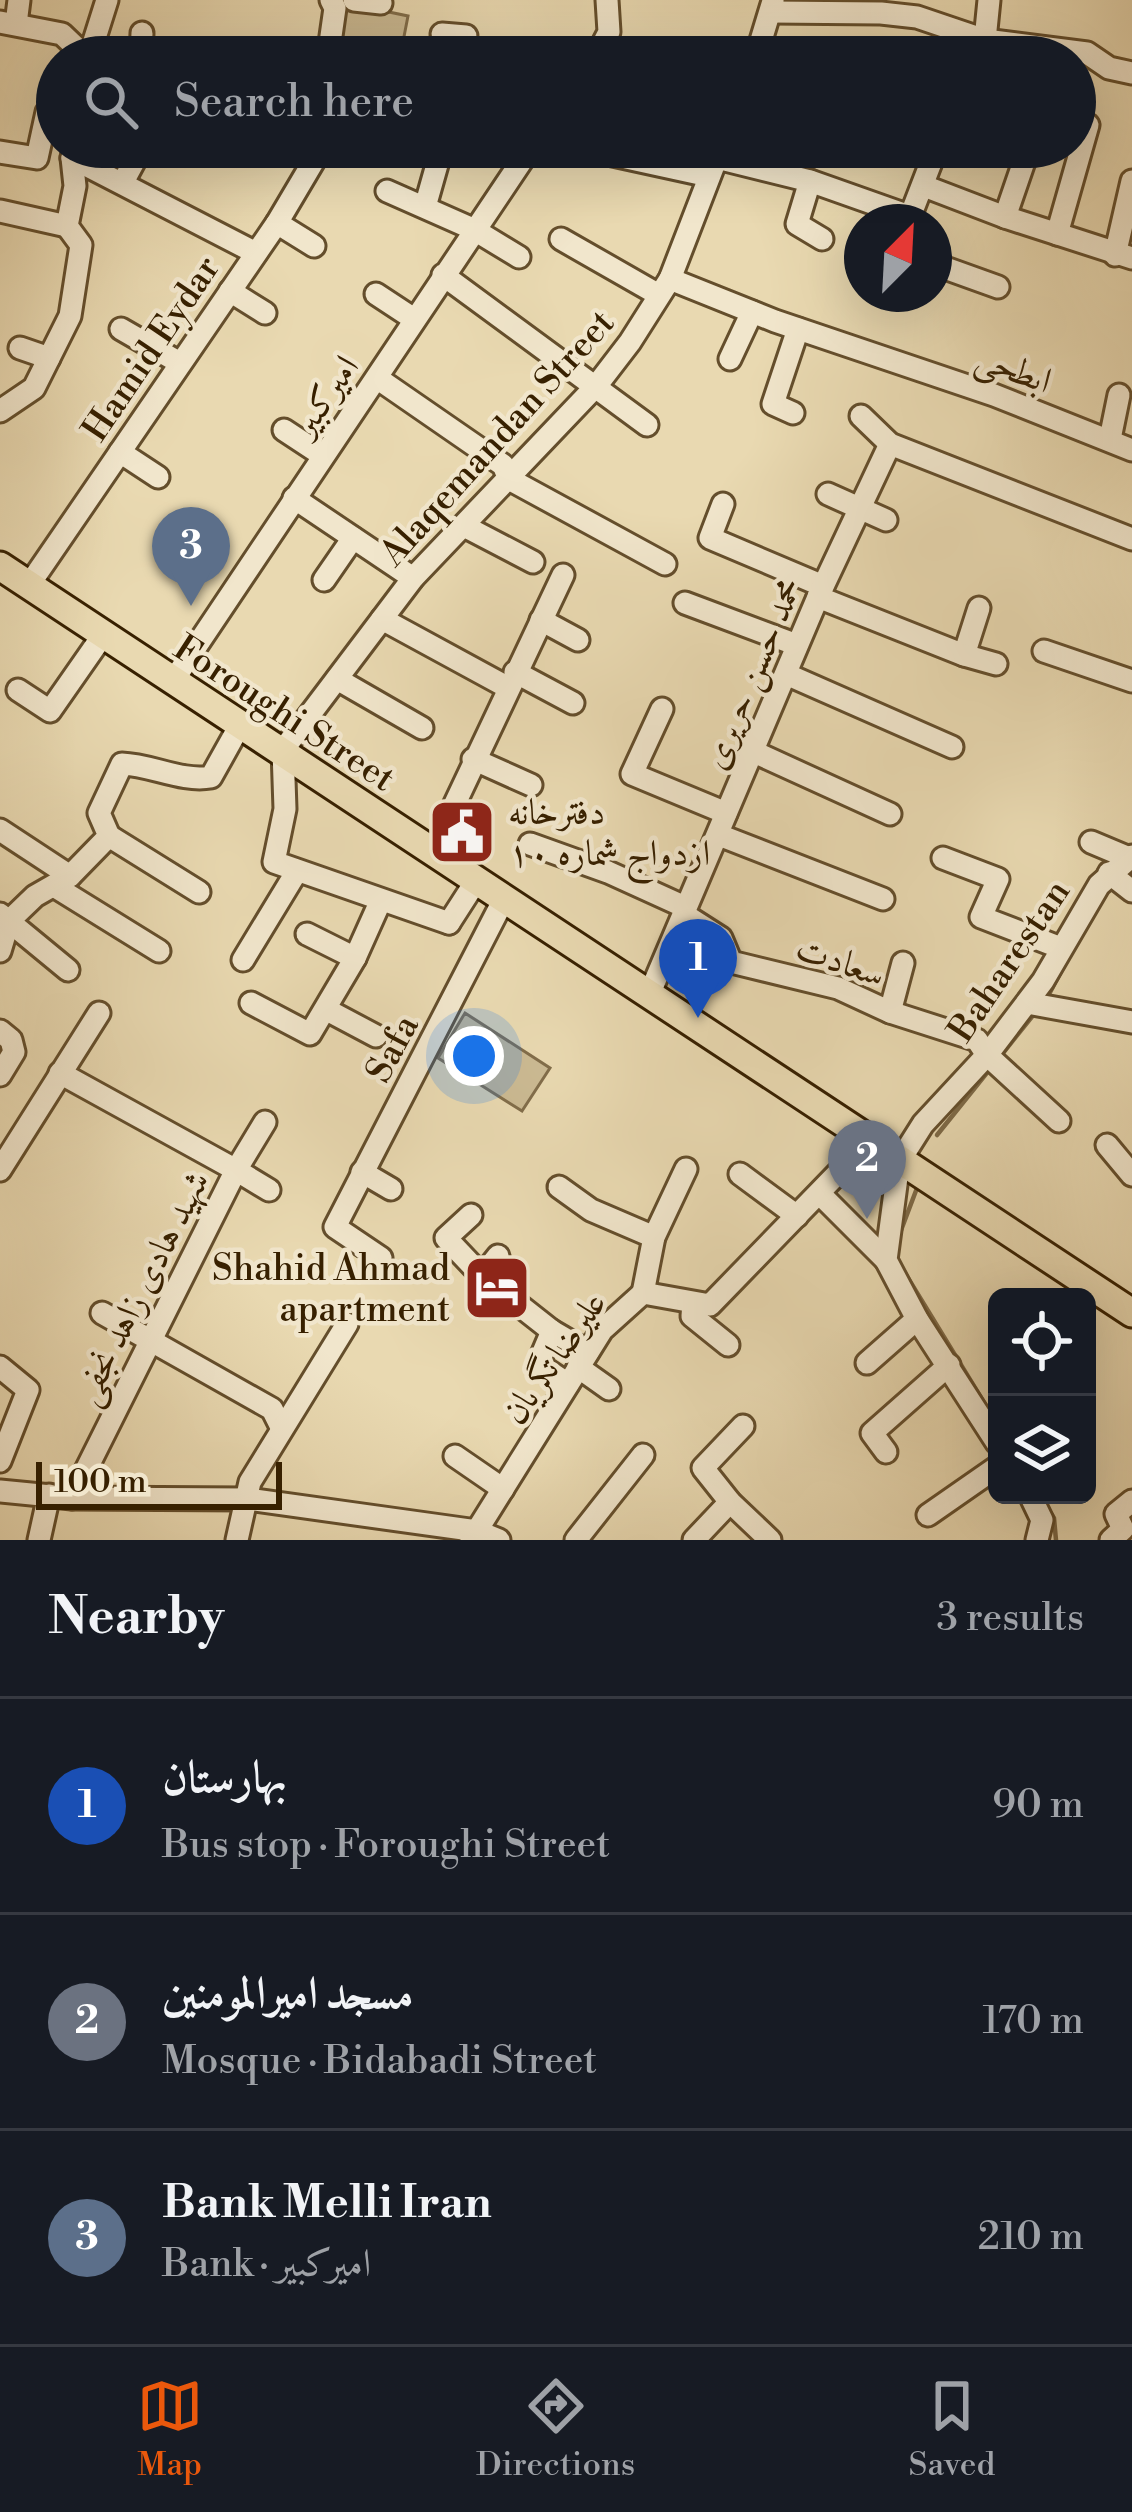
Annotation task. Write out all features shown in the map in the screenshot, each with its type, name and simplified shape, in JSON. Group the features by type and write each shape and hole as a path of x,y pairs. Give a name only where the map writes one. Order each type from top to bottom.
{"main road":[{"name":"Foroughi Street","path":"0,566 1132,1313"}],"street":[{"path":"19,0 8,23 64,36"},
{"path":"95,36 107,0"},
{"path":"331,0 335,8 331,36"},
{"path":"354,0 381,3"},
{"path":"607,36 608,0"},
{"path":"985,36 989,0"},
{"path":"763,36 772,6 917,17 973,36"},
{"path":"442,34 466,36"},
{"path":"1096,59 1132,74"},
{"path":"0,152 36,158"},
{"path":"67,226 74,168"},
{"path":"100,168 256,253"},
{"path":"123,182 131,168"},
{"name":"Hamid Eydar","path":"28,585 277,224 310,168"},
{"path":"425,207 436,168"},
{"name":"امیرکبیر","path":"173,681 516,168"},
{"name":"Alaqemandan Street","path":"283,750 413,578 596,385 664,287 713,168"},
{"path":"750,168 810,182 868,204"},
{"path":"915,204 930,168"},
{"path":"1005,217 1016,168"},
{"path":"1058,234 1076,168"},
{"path":"483,176 506,181"},
{"path":"924,186 1123,256 1132,181"},
{"path":"810,182 797,224 822,239"},
{"path":"387,191 473,229 519,256"},
{"path":"0,211 67,226 81,245 70,316 34,388 2,406"},
{"path":"277,224 314,246"},
{"name":"ابطحی","path":"561,239 664,287 752,311 1132,450"},
{"path":"952,270 998,286"},
{"path":"443,275 647,425"},
{"path":"230,291 265,314"},
{"path":"376,294 414,319"},
{"path":"730,359 752,311"},
{"path":"121,328 180,363"},
{"path":"793,413 773,404 799,328"},
{"path":"20,348 49,358"},
{"path":"377,378 503,465 509,479 664,564"},
{"path":"1110,439 1119,394"},
{"path":"861,416 890,444 1132,539"},
{"path":"283,431 322,455"},
{"name":"محمد حسن حریری","path":"649,995 820,591 890,444"},
{"path":"120,452 158,477"},
{"path":"828,494 886,520"},
{"path":"294,498 413,578"},
{"path":"723,504 710,538 964,656 996,664"},
{"path":"464,526 533,562"},
{"path":"324,580 353,538"},
{"path":"450,814 472,759 563,575"},
{"path":"685,603 797,645"},
{"path":"964,656 979,608"},
{"path":"382,619 511,680 573,703"},
{"path":"541,620 578,640"},
{"path":"18,690 50,711 103,634"},
{"path":"1044,651 1132,681"},
{"path":"786,674 952,747"},
{"path":"337,679 422,728"},
{"path":"662,709 632,774 726,813"},
{"path":"199,892 109,836 99,813 122,764 145,765 194,779 211,777 240,725"},
{"path":"283,750 285,809 274,862 448,923"},
{"path":"754,752 890,814"},
{"path":"472,759 532,785"},
{"path":"0,830 159,951"},
{"path":"0,951 5,917 62,881 109,836"},
{"path":"718,836 883,899"},
{"path":"1091,842 1130,856"},
{"path":"530,844 608,872 685,911"},
{"name":"Baharestan","path":"899,1162 923,1124 1027,1003 1061,948 1119,881 1130,856"},
{"path":"943,858 998,879 981,917 1061,948"},
{"path":"242,960 297,872"},
{"path":"476,881 448,923 452,939 476,951"},
{"name":"Safa","path":"381,1258 334,1227 504,899"},
{"path":"251,1003 310,1034 355,958 380,900"},
{"name":"سعادت","path":"685,911 722,938 731,962 838,988 890,1012 977,1040 987,1055 1059,1121"},
{"path":"5,917 68,970"},
{"path":"308,934 355,958"},
{"path":"890,1012 903,963"},
{"path":"1027,1003 1132,1022"},
{"path":"327,1010 376,1036"},
{"path":"0,1170 99,1013"},
{"path":"0,1031 14,1052 0,1075"},
{"path":"60,1073 269,1190"},
{"name":"شهید هادی زاهد نجفی","path":"39,1540 266,1122"},
{"path":"728,1345 692,1316 693,1303 710,1305 869,1142"},
{"path":"1107,1145 1132,1175"},
{"path":"886,1260 899,1162"},
{"path":"644,1293 655,1237 686,1169"},
{"path":"362,1172 391,1189"},
{"path":"740,1174 797,1216"},
{"path":"559,1187 590,1210 655,1237"},
{"path":"820,1194 886,1260 917,1319 988,1428"},
{"path":"471,1215 446,1238 482,1276 552,1331 578,1368 609,1389"},
{"path":"482,1276 499,1256"},
{"name":"علیرضا تگریان","path":"474,1535 578,1368 626,1305 644,1293 693,1303"},
{"path":"102,1313 272,1408 281,1427"},
{"path":"867,1363 917,1319"},
{"path":"237,1540 250,1482 347,1324"},
{"path":"552,1331 538,1364 578,1368"},
{"path":"886,1452 872,1433 949,1365"},
{"path":"0,1367 28,1390 6,1433 0,1461"},
{"path":"743,1426 704,1468 730,1502 770,1540"},
{"path":"576,1540 643,1455"},
{"path":"455,1456 502,1489"},
{"path":"928,1515 988,1473"},
{"path":"0,1491 60,1497 247,1498 499,1540"},
{"path":"1111,1540 1124,1529 1116,1514 1132,1501"},
{"path":"694,1540 730,1502"},
{"path":"1034,1504 1042,1520 1037,1540"}],"shaded area":[{"path":"341,2 408,16 404,36 337,36"},
{"path":"465,1013 550,1068 522,1111 438,1058"}],"waterway":[{"path":"1047,998 1064,966"},
{"path":"1003,1053 1035,1013"},
{"path":"937,1135 990,1069"},
{"path":"900,1233 917,1188"},
{"path":"897,1260 988,1409"},
{"path":"1046,1506 1054,1518 1056,1540"}],"place":[{"name":"Bank Melli Iran","path":"191,606"},
{"name":"دفترخانه ازدواج شماره ۱۰","path":"462,832"},
{"name":"بهارستان","path":"698,1018"},
{"name":"مسجد امیرالمومنین","path":"867,1219"},
{"name":"Shahid Ahmad apartment","path":"497,1288"}]}
